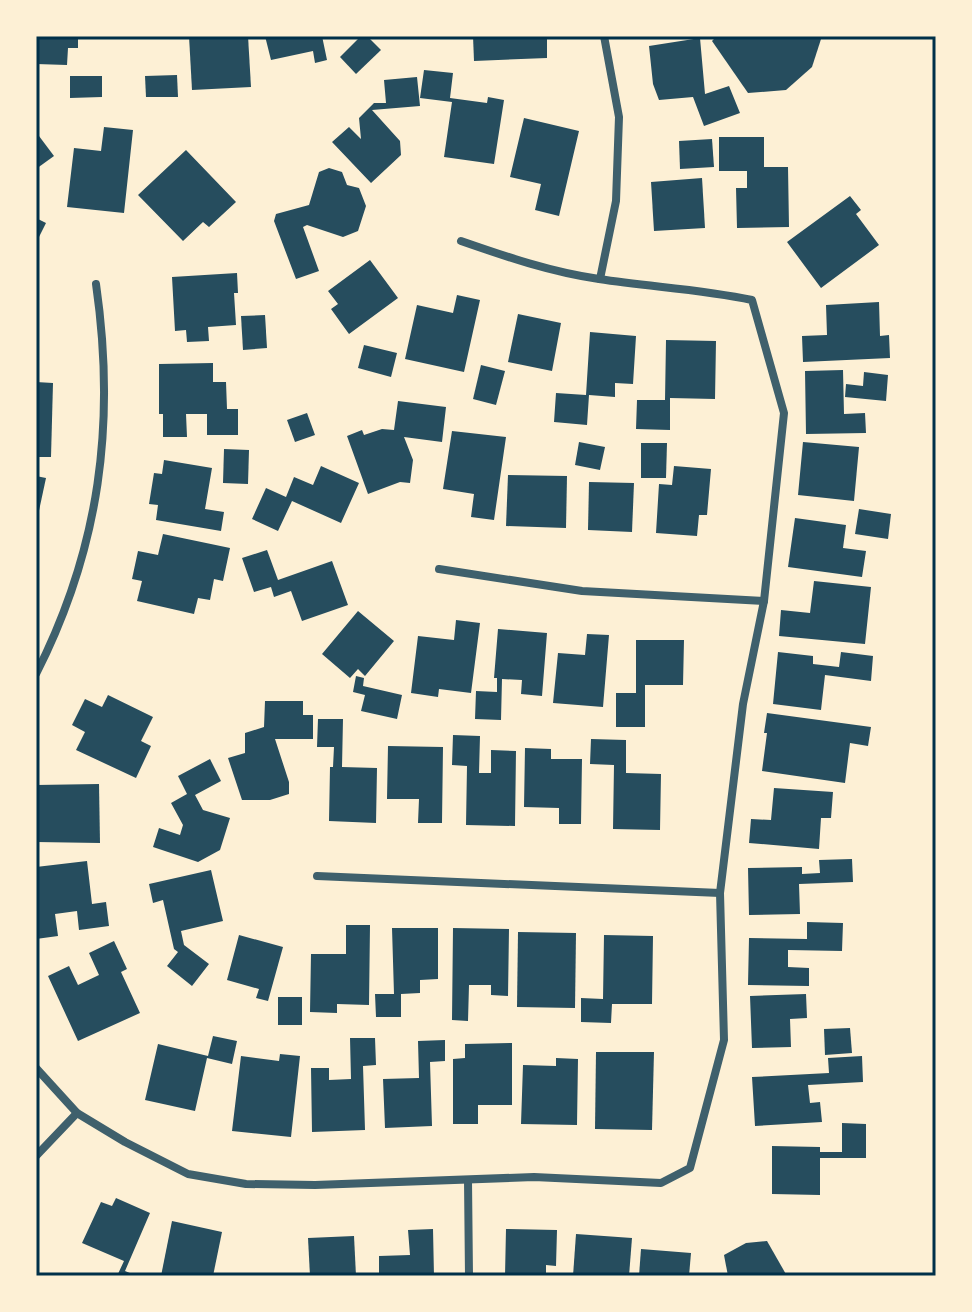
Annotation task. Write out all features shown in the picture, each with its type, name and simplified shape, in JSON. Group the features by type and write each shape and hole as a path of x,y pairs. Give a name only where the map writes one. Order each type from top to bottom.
{"street":[{"path":"600,279 616,201 619,117 604,36"},
{"path":"36,1068 77,1113 125,1142 188,1174 246,1184 534,1177 661,1183 690,1168 724,1040 720,893 743,704 764,601 784,413 752,300 705,290 600,279 542,268 461,241"},
{"path":"36,674 55,638 74,586 95,507 104,443 106,382 96,284"},
{"path":"439,569 582,591 764,601"},
{"path":"317,876 720,893"},
{"path":"36,1156 77,1113"},
{"path":"468,1180 469,1276"}],"building":[{"path":"36,36 78,36 78,48 68,48 67,65 36,64"},
{"path":"189,36 248,36 251,87 192,90"},
{"path":"265,36 322,36 327,60 315,63 313,51 271,60"},
{"path":"361,36 367,36 381,50 356,74 340,57"},
{"path":"473,36 547,36 547,58 474,61"},
{"path":"717,36 822,36 812,67 786,90 748,93 712,41"},
{"path":"700,38 705,94 729,86 740,113 704,126 693,97 659,100 653,84 649,46"},
{"path":"424,70 453,73 450,98 487,103 488,97 504,100 494,164 444,157 452,102 420,98"},
{"path":"177,75 178,97 146,97 145,76"},
{"path":"70,76 102,76 102,97 70,98"},
{"path":"417,77 420,106 372,110 400,141 401,155 371,183 332,142 349,127 361,139 359,118 374,103 386,103 384,80"},
{"path":"524,118 579,131 559,216 535,210 541,184 510,177"},
{"path":"104,127 133,130 124,213 67,207 74,148 101,151"},
{"path":"36,132 54,156 36,169"},
{"path":"719,137 764,137 764,167 788,167 789,227 737,228 736,188 747,188 747,171 719,171"},
{"path":"712,139 714,167 680,169 679,141"},
{"path":"186,150 236,202 209,227 203,222 183,241 138,195"},
{"path":"329,168 342,172 347,185 359,188 366,206 358,231 343,237 307,225 303,227 319,271 296,279 274,221 276,214 309,205 319,172"},
{"path":"702,178 705,228 654,231 651,182"},
{"path":"850,196 861,210 856,214 879,245 821,288 787,242"},
{"path":"36,218 46,223 36,243"},
{"path":"370,260 398,298 349,334 331,309 338,304 328,291"},
{"path":"237,273 238,293 234,293 236,325 208,327 209,341 187,342 186,330 175,331 172,277"},
{"path":"457,295 480,300 464,372 405,359 417,305 453,313"},
{"path":"879,302 880,336 889,335 890,358 803,362 802,336 827,335 826,305"},
{"path":"518,314 561,323 552,371 508,362"},
{"path":"265,315 267,348 243,350 241,316"},
{"path":"590,332 636,336 633,384 615,383 615,397 589,395 587,425 554,422 556,393 586,395"},
{"path":"666,340 716,341 715,399 670,398 670,430 636,429 637,400 665,400"},
{"path":"364,345 397,353 391,377 358,368"},
{"path":"213,363 213,382 226,382 227,409 238,409 238,435 207,435 207,414 186,414 187,437 163,437 163,414 159,414 159,364"},
{"path":"481,365 505,371 496,405 473,399"},
{"path":"843,370 844,414 865,413 866,433 806,434 805,371"},
{"path":"864,372 888,375 886,401 845,397 846,384 863,386"},
{"path":"36,382 53,383 51,457 36,457"},
{"path":"398,401 446,407 442,442 404,437 413,460 410,483 400,482 368,494 347,436 362,430 364,435 382,429 394,430"},
{"path":"307,413 315,435 295,442 287,420"},
{"path":"452,431 506,437 494,520 471,517 474,494 443,489"},
{"path":"579,442 605,447 600,470 575,465"},
{"path":"803,442 859,447 854,501 798,495"},
{"path":"641,443 667,443 666,478 641,478"},
{"path":"224,449 249,450 248,484 223,483"},
{"path":"164,460 212,468 205,509 224,512 221,531 156,520 158,505 149,504 154,473 162,474"},
{"path":"321,466 359,483 341,523 292,501 278,531 252,519 266,488 286,497 294,477 313,485"},
{"path":"674,466 711,469 707,515 699,515 697,536 656,533 659,484 672,485"},
{"path":"508,475 567,476 566,528 506,526"},
{"path":"36,476 46,478 37,520 36,520"},
{"path":"589,482 634,483 632,532 588,530"},
{"path":"859,509 891,514 888,539 855,534"},
{"path":"795,518 846,525 843,548 866,551 862,577 788,567"},
{"path":"163,534 230,548 223,581 214,579 210,600 198,598 194,614 137,601 142,581 132,579 138,551 158,555"},
{"path":"267,550 278,580 332,561 348,605 302,621 291,591 274,597 271,587 254,592 242,558"},
{"path":"814,581 871,587 865,644 779,636 781,610 810,613"},
{"path":"358,611 394,641 365,676 358,669 350,678 322,654"},
{"path":"456,620 480,623 471,693 439,689 438,697 411,693 418,636 454,640"},
{"path":"498,629 547,633 542,696 521,694 522,680 502,679 501,720 475,719 476,691 497,692 497,678 494,678"},
{"path":"587,634 609,635 603,707 553,703 558,653 585,655"},
{"path":"636,640 684,640 683,685 645,685 645,727 616,727 616,693 636,693"},
{"path":"778,652 813,656 813,664 839,667 841,652 873,656 871,681 825,675 821,710 773,704"},
{"path":"356,676 364,678 363,686 402,695 397,719 361,711 365,695 353,692"},
{"path":"108,695 153,717 141,741 151,746 136,778 76,750 85,732 72,725 85,699 102,707"},
{"path":"265,701 303,701 303,715 313,715 313,739 275,739 289,782 289,794 270,800 242,800 228,758 245,753 245,733 264,727"},
{"path":"767,713 871,727 868,746 850,743 845,783 762,771"},
{"path":"318,719 343,719 342,767 377,768 376,823 329,821 330,767 333,767 334,747 317,747"},
{"path":"453,735 480,736 479,773 491,773 491,750 516,751 515,826 466,825 467,766 452,765"},
{"path":"591,739 626,740 626,773 661,774 660,830 613,829 614,765 590,764"},
{"path":"388,746 443,747 442,823 418,823 419,799 387,799"},
{"path":"525,748 551,749 551,759 582,759 581,824 559,824 559,808 524,807"},
{"path":"210,759 221,781 195,795 203,810 230,818 220,850 198,862 153,847 159,828 180,835 183,825 171,803 187,794 178,776"},
{"path":"99,784 100,843 36,842 36,785"},
{"path":"774,788 833,792 831,818 821,818 819,849 749,843 751,819 771,820"},
{"path":"852,859 853,882 799,884 800,914 749,915 748,868 802,867 802,874 820,873 819,860"},
{"path":"87,861 92,904 106,902 109,926 79,930 77,911 55,914 58,936 36,939 36,867"},
{"path":"211,870 223,921 181,931 184,945 209,964 192,986 167,966 178,952 174,949 163,900 153,903 149,884"},
{"path":"807,922 843,923 842,951 788,950 788,967 809,968 809,986 748,985 749,938 807,939"},
{"path":"346,925 370,925 369,1005 337,1004 337,1013 310,1012 311,954 346,954"},
{"path":"392,928 438,928 438,979 420,980 420,993 401,994 401,1017 376,1017 375,994 394,994"},
{"path":"453,928 509,929 508,996 491,995 491,985 469,985 468,1021 452,1020"},
{"path":"518,932 576,933 575,1008 517,1007"},
{"path":"239,935 283,947 268,1001 256,998 259,989 227,980"},
{"path":"604,935 653,936 652,1004 612,1004 611,1023 581,1022 581,998 603,999"},
{"path":"114,941 127,969 121,972 140,1013 78,1041 48,976 69,966 78,985 99,975 89,953"},
{"path":"806,994 807,1018 790,1019 791,1047 752,1048 750,996"},
{"path":"278,997 302,997 302,1025 278,1025"},
{"path":"850,1028 852,1053 825,1055 824,1029"},
{"path":"213,1036 237,1041 232,1064 207,1058 195,1111 145,1100 158,1044 208,1056"},
{"path":"350,1038 375,1038 376,1065 363,1066 365,1130 312,1132 311,1068 329,1068 329,1080 351,1079"},
{"path":"445,1040 445,1061 430,1062 432,1126 385,1128 383,1079 419,1078 418,1041"},
{"path":"512,1043 512,1105 478,1105 478,1124 453,1124 453,1059 465,1058 465,1044"},
{"path":"596,1052 654,1052 652,1130 595,1129"},
{"path":"280,1054 300,1056 291,1137 232,1131 241,1056 279,1061"},
{"path":"862,1056 863,1082 808,1085 810,1103 820,1102 822,1122 755,1126 752,1077 829,1073 828,1058"},
{"path":"556,1058 578,1059 577,1125 521,1124 523,1065 556,1066"},
{"path":"842,1123 866,1124 866,1158 820,1158 820,1195 772,1194 772,1146 820,1147 820,1152 842,1152"},
{"path":"116,1198 150,1213 125,1271 137,1276 117,1276 124,1261 82,1243 101,1202 112,1206"},
{"path":"172,1221 222,1232 213,1276 161,1276"},
{"path":"433,1229 434,1276 379,1276 379,1256 410,1255 408,1230"},
{"path":"506,1229 557,1230 556,1266 546,1265 546,1276 505,1276"},
{"path":"576,1234 632,1238 629,1276 573,1276"},
{"path":"354,1236 356,1276 310,1276 308,1238"},
{"path":"767,1241 787,1276 728,1276 724,1255 746,1243"},
{"path":"641,1249 691,1253 689,1276 639,1276"}]}
